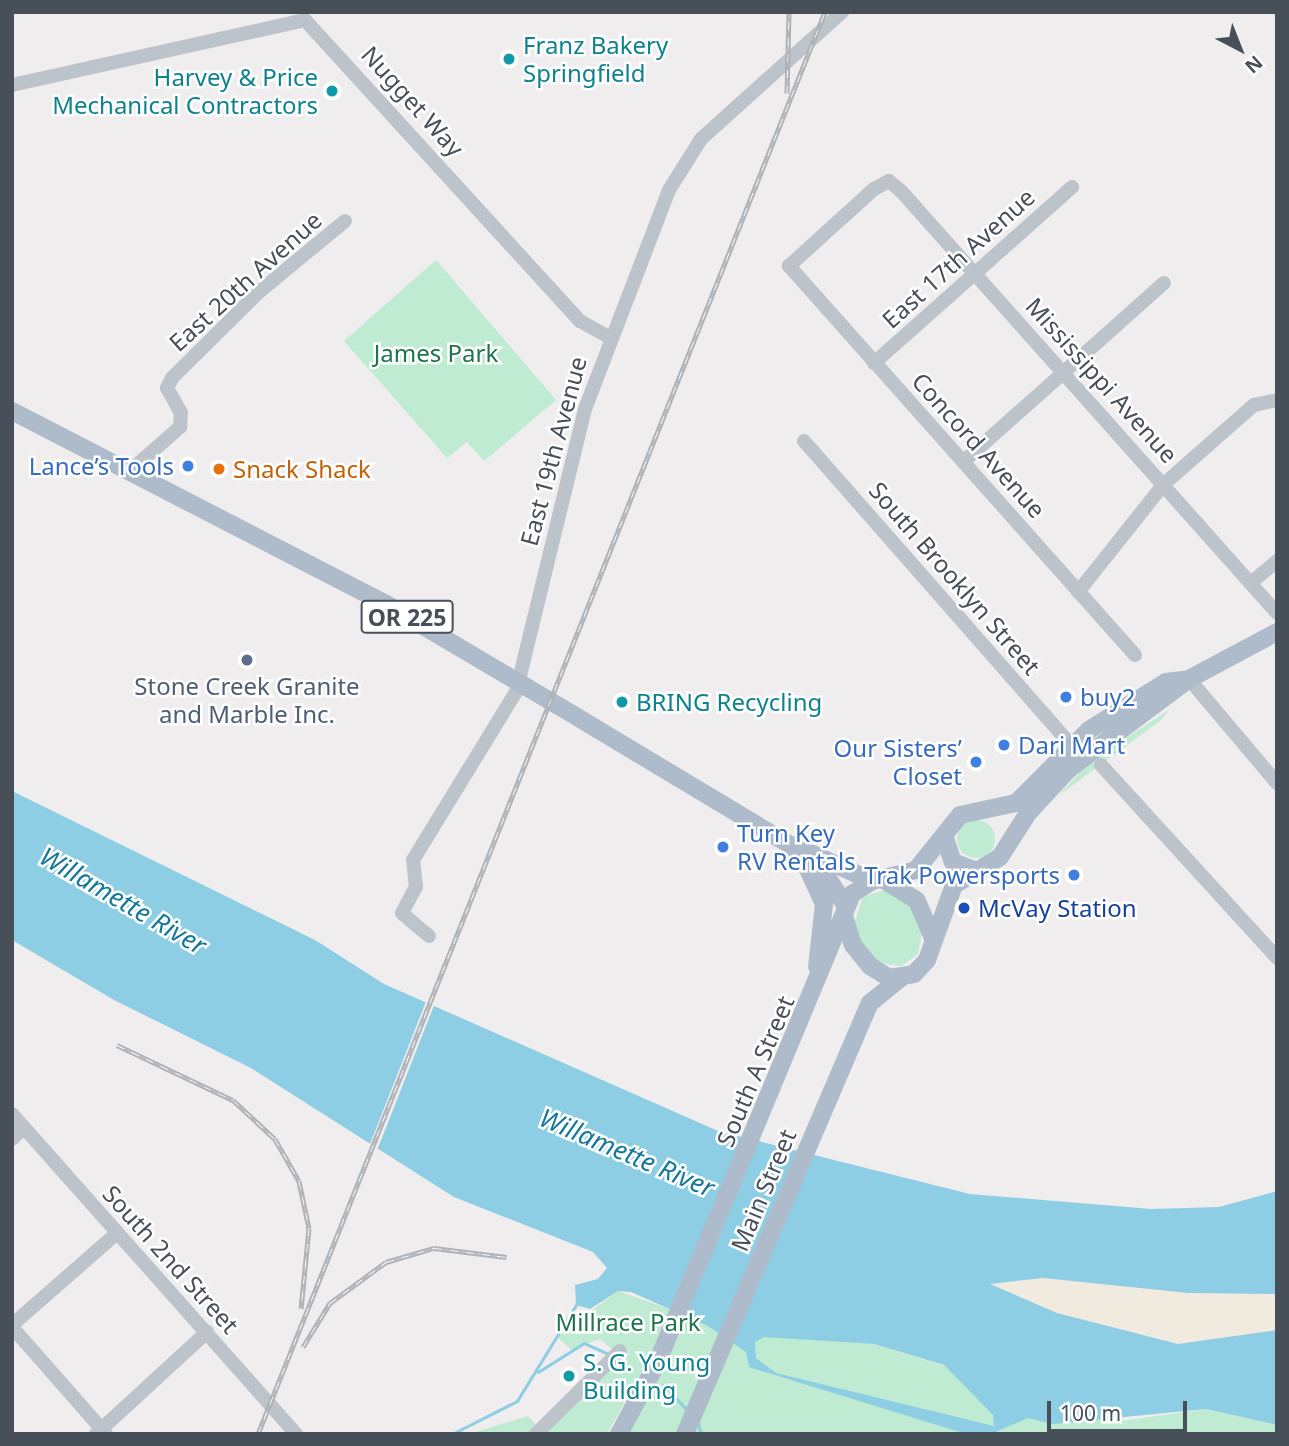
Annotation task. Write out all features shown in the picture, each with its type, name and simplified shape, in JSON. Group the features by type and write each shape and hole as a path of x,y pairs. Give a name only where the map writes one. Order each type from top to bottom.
{"main road":[{"name":"OR 225","path":"12,411 386,604 790,845 878,880"},
{"path":"1076,751 997,860 974,870 947,896 923,966 901,978 865,962 845,911 878,880 923,866 960,815 988,811 1022,799 1076,751 1166,682 1189,679 1277,632"},
{"path":"988,811 1003,824 1008,843"},
{"path":"944,835 953,862 974,870"},
{"name":"OR 225","path":"790,845 827,877 845,911"},
{"name":"OR 225","path":"790,845 824,904 821,951 803,1020"},
{"path":"878,880 917,901 934,940"},
{"name":"South A Street","path":"621,1434 657,1363 785,1065 845,911"},
{"name":"Main Street","path":"685,1434 860,1027 877,994 901,978"}],"street":[{"name":"East 19th Avenue","path":"429,936 402,913 416,887 413,860 519,683 561,496 609,337 687,156 842,12"},
{"name":"Nugget Way","path":"12,85 305,20 580,321 609,337"},
{"name":"Mississippi Avenue","path":"789,266 889,181 977,274 1253,581 1277,613"},
{"name":"East 17th Avenue","path":"874,363 1072,187"},
{"name":"East 20th Avenue","path":"130,471 180,426 181,413 167,388 172,377 260,291 345,221"},
{"name":"Concord Avenue","path":"789,266 1135,655"},
{"path":"963,462 1164,282"},
{"path":"1078,592 1164,484 1254,405 1274,399"},
{"name":"South Brooklyn Street","path":"804,442 1076,751"},
{"path":"1253,581 1277,561"},
{"path":"1189,679 1277,783"},
{"path":"1101,765 1277,958"},
{"name":"South 2nd Street","path":"12,1114 296,1434"},
{"path":"12,1139 24,1128"},
{"path":"117,1233 12,1326 102,1432 207,1332"},
{"path":"536,1434 620,1351"}],"green space":[{"name":"James Park","path":"436,260 556,400 484,461 467,442 447,458 344,341"},
{"path":"1169,710 1161,720 1058,796 1091,761"},
{"path":"976,820 990,825 995,839 990,853 976,858 962,853 957,839 962,825"},
{"path":"885,890 911,906 922,932 918,954 901,966 878,963 862,947 854,924 863,897"},
{"name":"Millrace Park","path":"618,1291 741,1334 874,1344 1122,1421 1206,1409 1277,1425 1277,1434 629,1434 661,1366 648,1360 607,1434 544,1434 621,1357 600,1339 571,1350 557,1336"},
{"path":"528,1416 535,1424 529,1434 469,1434"}],"sand":[{"path":"1043,1278 1188,1293 1277,1294 1277,1330 1178,1344 1057,1313 988,1284"}],"water":[{"name":"Willamette River","path":"12,791 315,940 384,984 718,1131 970,1194 1151,1209 1219,1207 1277,1191 1277,1294 1188,1293 1043,1278 990,1284 1057,1313 1178,1344 1277,1330 1277,1425 1206,1409 1053,1424 1028,1418 991,1434 966,1434 749,1367 746,1352 708,1326 631,1292 618,1291 590,1309 576,1305 575,1285 598,1279 607,1268 593,1252 454,1197 251,1068 114,1000 12,940","holes":["764,1337 874,1344 944,1365 993,1415 994,1426 776,1373 756,1358 755,1342"]}],"pier":[{"path":"427,999 435,1003 376,1153 368,1149"}],"waterway":[{"path":"452,1434 517,1401 576,1305"},
{"path":"538,1372 584,1343 609,1354"},
{"path":"664,1385 688,1411"},
{"path":"698,1421 701,1434"}],"railway":[{"path":"787,93 789,12"},
{"path":"258,1434 825,12"},
{"path":"117,1045 233,1100 275,1139 299,1181 309,1228 301,1309"},
{"path":"303,1347 330,1303 386,1262 434,1248 506,1257"}],"place":[{"name":"Franz Bakery Springfield","path":"509,59"},
{"name":"Harvey & Price Mechanical Contractors","path":"332,91"},
{"name":"Lance’s Tools","path":"188,466"},
{"name":"Snack Shack","path":"219,469"},
{"name":"Stone Creek Granite and Marble Inc.","path":"247,660"},
{"name":"buy2","path":"1066,697"},
{"name":"BRING Recycling","path":"622,702"},
{"name":"Dari Mart","path":"1004,745"},
{"name":"Our Sisters’ Closet","path":"976,762"},
{"name":"Turn Key RV Rentals","path":"723,847"},
{"name":"Trak Powersports","path":"1074,875"},
{"name":"McVay Station","path":"964,908"},
{"name":"S. G. Young Building","path":"569,1376"}]}
